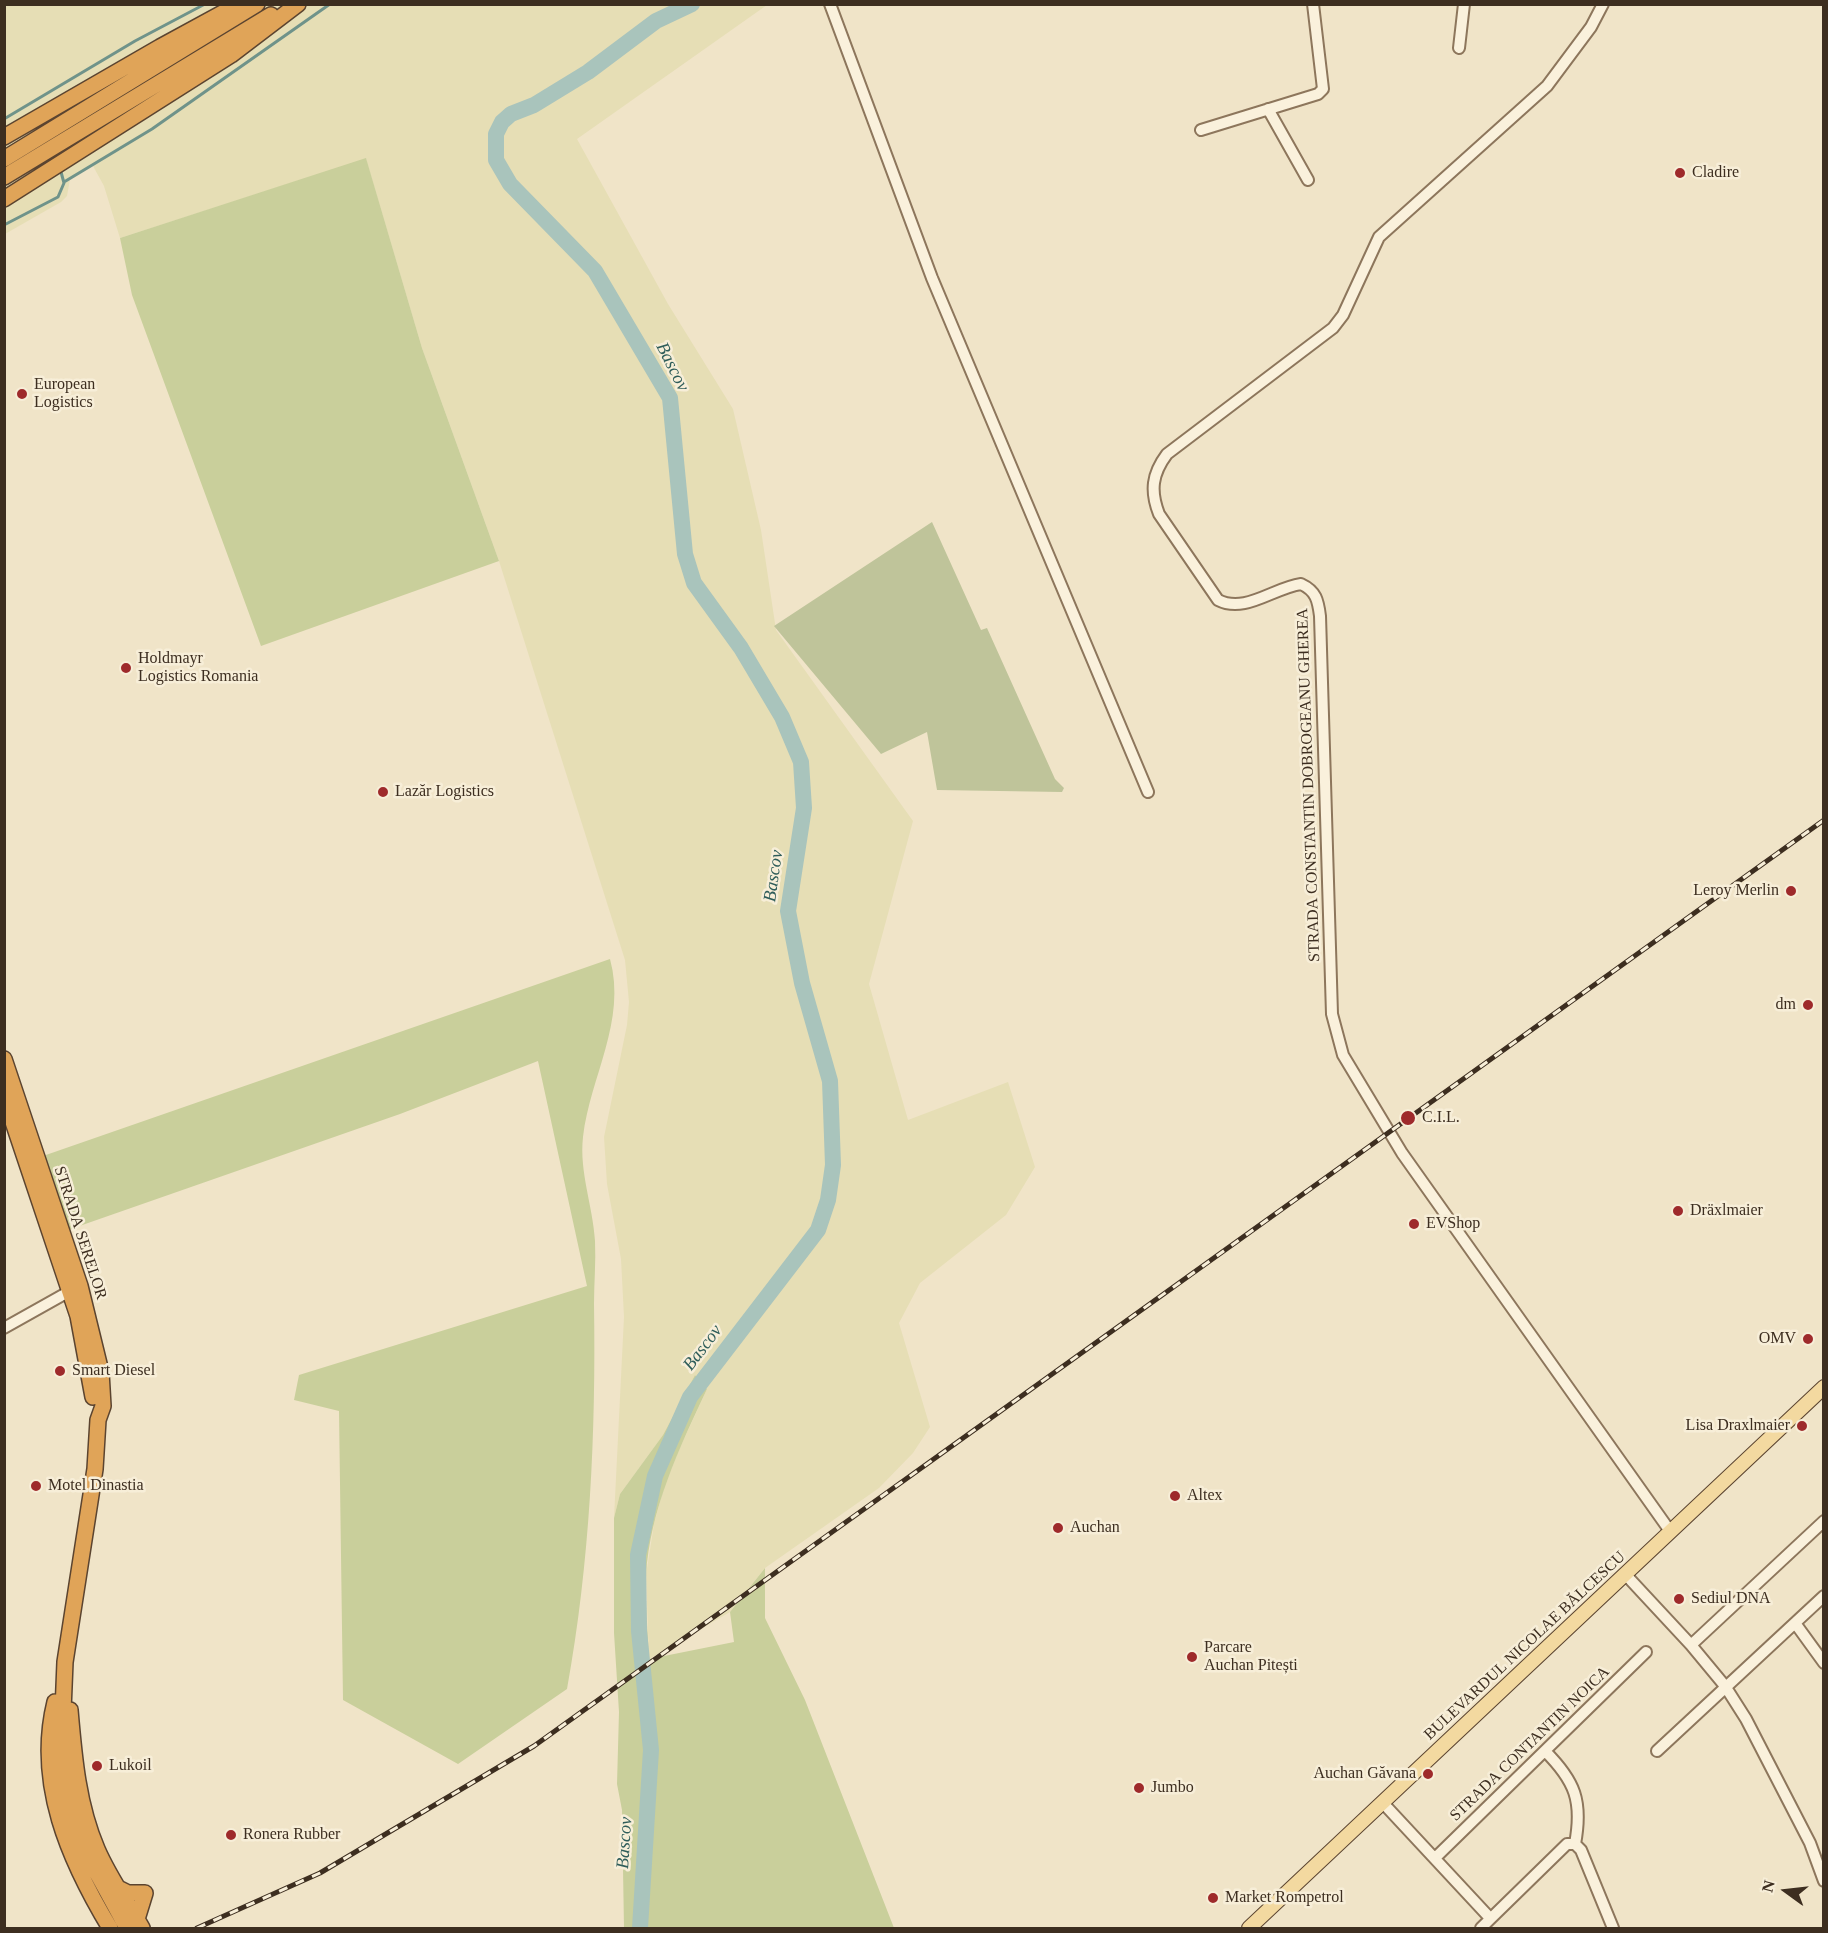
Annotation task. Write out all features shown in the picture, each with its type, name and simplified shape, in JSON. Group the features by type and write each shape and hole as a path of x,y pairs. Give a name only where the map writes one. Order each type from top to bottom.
{"highway":[{"path":"4,137 150,52 239,4"},
{"path":"4,159 258,4"},
{"path":"4,177 288,4"},
{"path":"4,199 249,43 298,4"},
{"name":"STRADA SERELOR","path":"4,1059 86,1306 103,1383 103,1406 98,1420"},
{"name":"STRADA SERELOR","path":"4,1095 70,1290 84,1340 98,1420 96,1461 65,1662"},
{"path":"65,1662 76,1772 82,1802 97,1849 135,1925"},
{"path":"65,1662 60,1736 68,1802 90,1864 135,1925"},
{"path":"65,1662 49,1735 50,1779 72,1855 92,1898 110,1929"}],"main road":[{"name":"BULEVARDUL NICOLAE BĂLCESCU","path":"1249,1929 1824,1387"}],"street":[{"path":"830,4 932,278 1148,792"},
{"path":"1201,130 1318,94 1323,89 1313,4"},
{"path":"1459,48 1464,4"},
{"name":"STRADA CONSTANTIN DOBROGEANU GHEREA","path":"1603,4 1591,27 1547,86 1379,237 1343,315 1333,328 1167,454 1156,471 1153,499 1159,514 1218,600 1234,606 1301,584 1311,589 1316,595 1320,616 1332,1014 1343,1055 1402,1153 1671,1531"},
{"path":"1268,109 1308,180"},
{"path":"4,1328 70,1290"},
{"path":"1691,1645 1824,1521"},
{"path":"1625,1574 1691,1645 1725,1686 1746,1719 1810,1843 1824,1881"},
{"path":"1657,1751 1824,1596"},
{"path":"1795,1623 1824,1662"},
{"name":"STRADA CONTANTIN NOICA","path":"1435,1858 1646,1652"},
{"path":"1545,1750 1568,1776 1577,1795 1575,1844"},
{"path":"1383,1803 1490,1918"},
{"path":"1481,1929 1567,1844 1575,1844 1581,1850 1613,1929"}],"shaded area":[{"path":"5,5 767,5 577,139 668,304 733,409 761,530 776,630 913,821 869,984 908,1120 1008,1082 1035,1167 1006,1215 920,1283 899,1323 930,1427 913,1453 879,1488 765,1568 730,1612 649,1659 646,1575 654,1524 667,1476 707,1389 695,1375 663,1435 620,1494 614,1518 624,1317 621,1259 607,1184 604,1137 627,1025 629,1002 625,960 499,561 422,348 366,159 120,238 104,186 93,166 70,179 67,196 61,202 5,234"}],"green space":[{"path":"366,158 422,348 499,561 261,646 132,295 120,238"},
{"path":"932,522 981,630 987,628 1055,779 1064,788 1062,792 937,790 927,732 881,754 774,626"},
{"path":"610,959 614,982 611,1027 587,1115 582,1150 595,1241 594,1401 586,1546 567,1689 458,1764 343,1700 339,1411 294,1400 299,1375 587,1286 538,1061 400,1114 68,1230 43,1156"},
{"path":"695,1375 707,1389 667,1480 653,1527 649,1551 646,1607 649,1659 734,1642 730,1612 765,1568 765,1618 805,1700 894,1928 624,1928 622,1810 617,1784 619,1712 614,1633 614,1518 620,1494 663,1435"}],"waterway":[{"path":"4,119 135,41 205,4"},
{"path":"64,182 152,129 330,4"},
{"name":"Bascov","path":"640,1928 651,1750 639,1631 638,1555 655,1476 690,1397 818,1230 828,1200 833,1165 830,1081 802,983 788,911 804,808 801,762 782,717 741,648 694,583 685,554 670,398 595,271 510,184 496,160 496,134 502,122 511,114 534,105 588,72 656,21 692,4"},
{"path":"4,225 58,197 64,183 61,172"}],"railway":[{"path":"197,1928 320,1873 534,1746 1824,820"}],"place":[{"name":"Cladire","path":"1680,173"},
{"name":"European Logistics","path":"22,394"},
{"name":"Holdmayr Logistics Romania","path":"126,668"},
{"name":"Lazăr Logistics","path":"383,792"},
{"name":"Leroy Merlin","path":"1791,891"},
{"name":"dm","path":"1808,1005"},
{"name":"C.I.L.","path":"1408,1118"},
{"name":"Dräxlmaier","path":"1678,1211"},
{"name":"EVShop","path":"1414,1224"},
{"name":"OMV","path":"1808,1339"},
{"name":"Smart Diesel","path":"60,1371"},
{"name":"Lisa Draxlmaier","path":"1802,1426"},
{"name":"Motel Dinastia","path":"36,1486"},
{"name":"Altex","path":"1175,1496"},
{"name":"Auchan","path":"1058,1528"},
{"name":"Sediul DNA","path":"1679,1599"},
{"name":"Parcare Auchan Pitești","path":"1192,1657"},
{"name":"Lukoil","path":"97,1766"},
{"name":"Auchan Găvana","path":"1428,1774"},
{"name":"Jumbo","path":"1139,1788"},
{"name":"Ronera Rubber","path":"231,1835"},
{"name":"Market Rompetrol","path":"1213,1898"}]}
